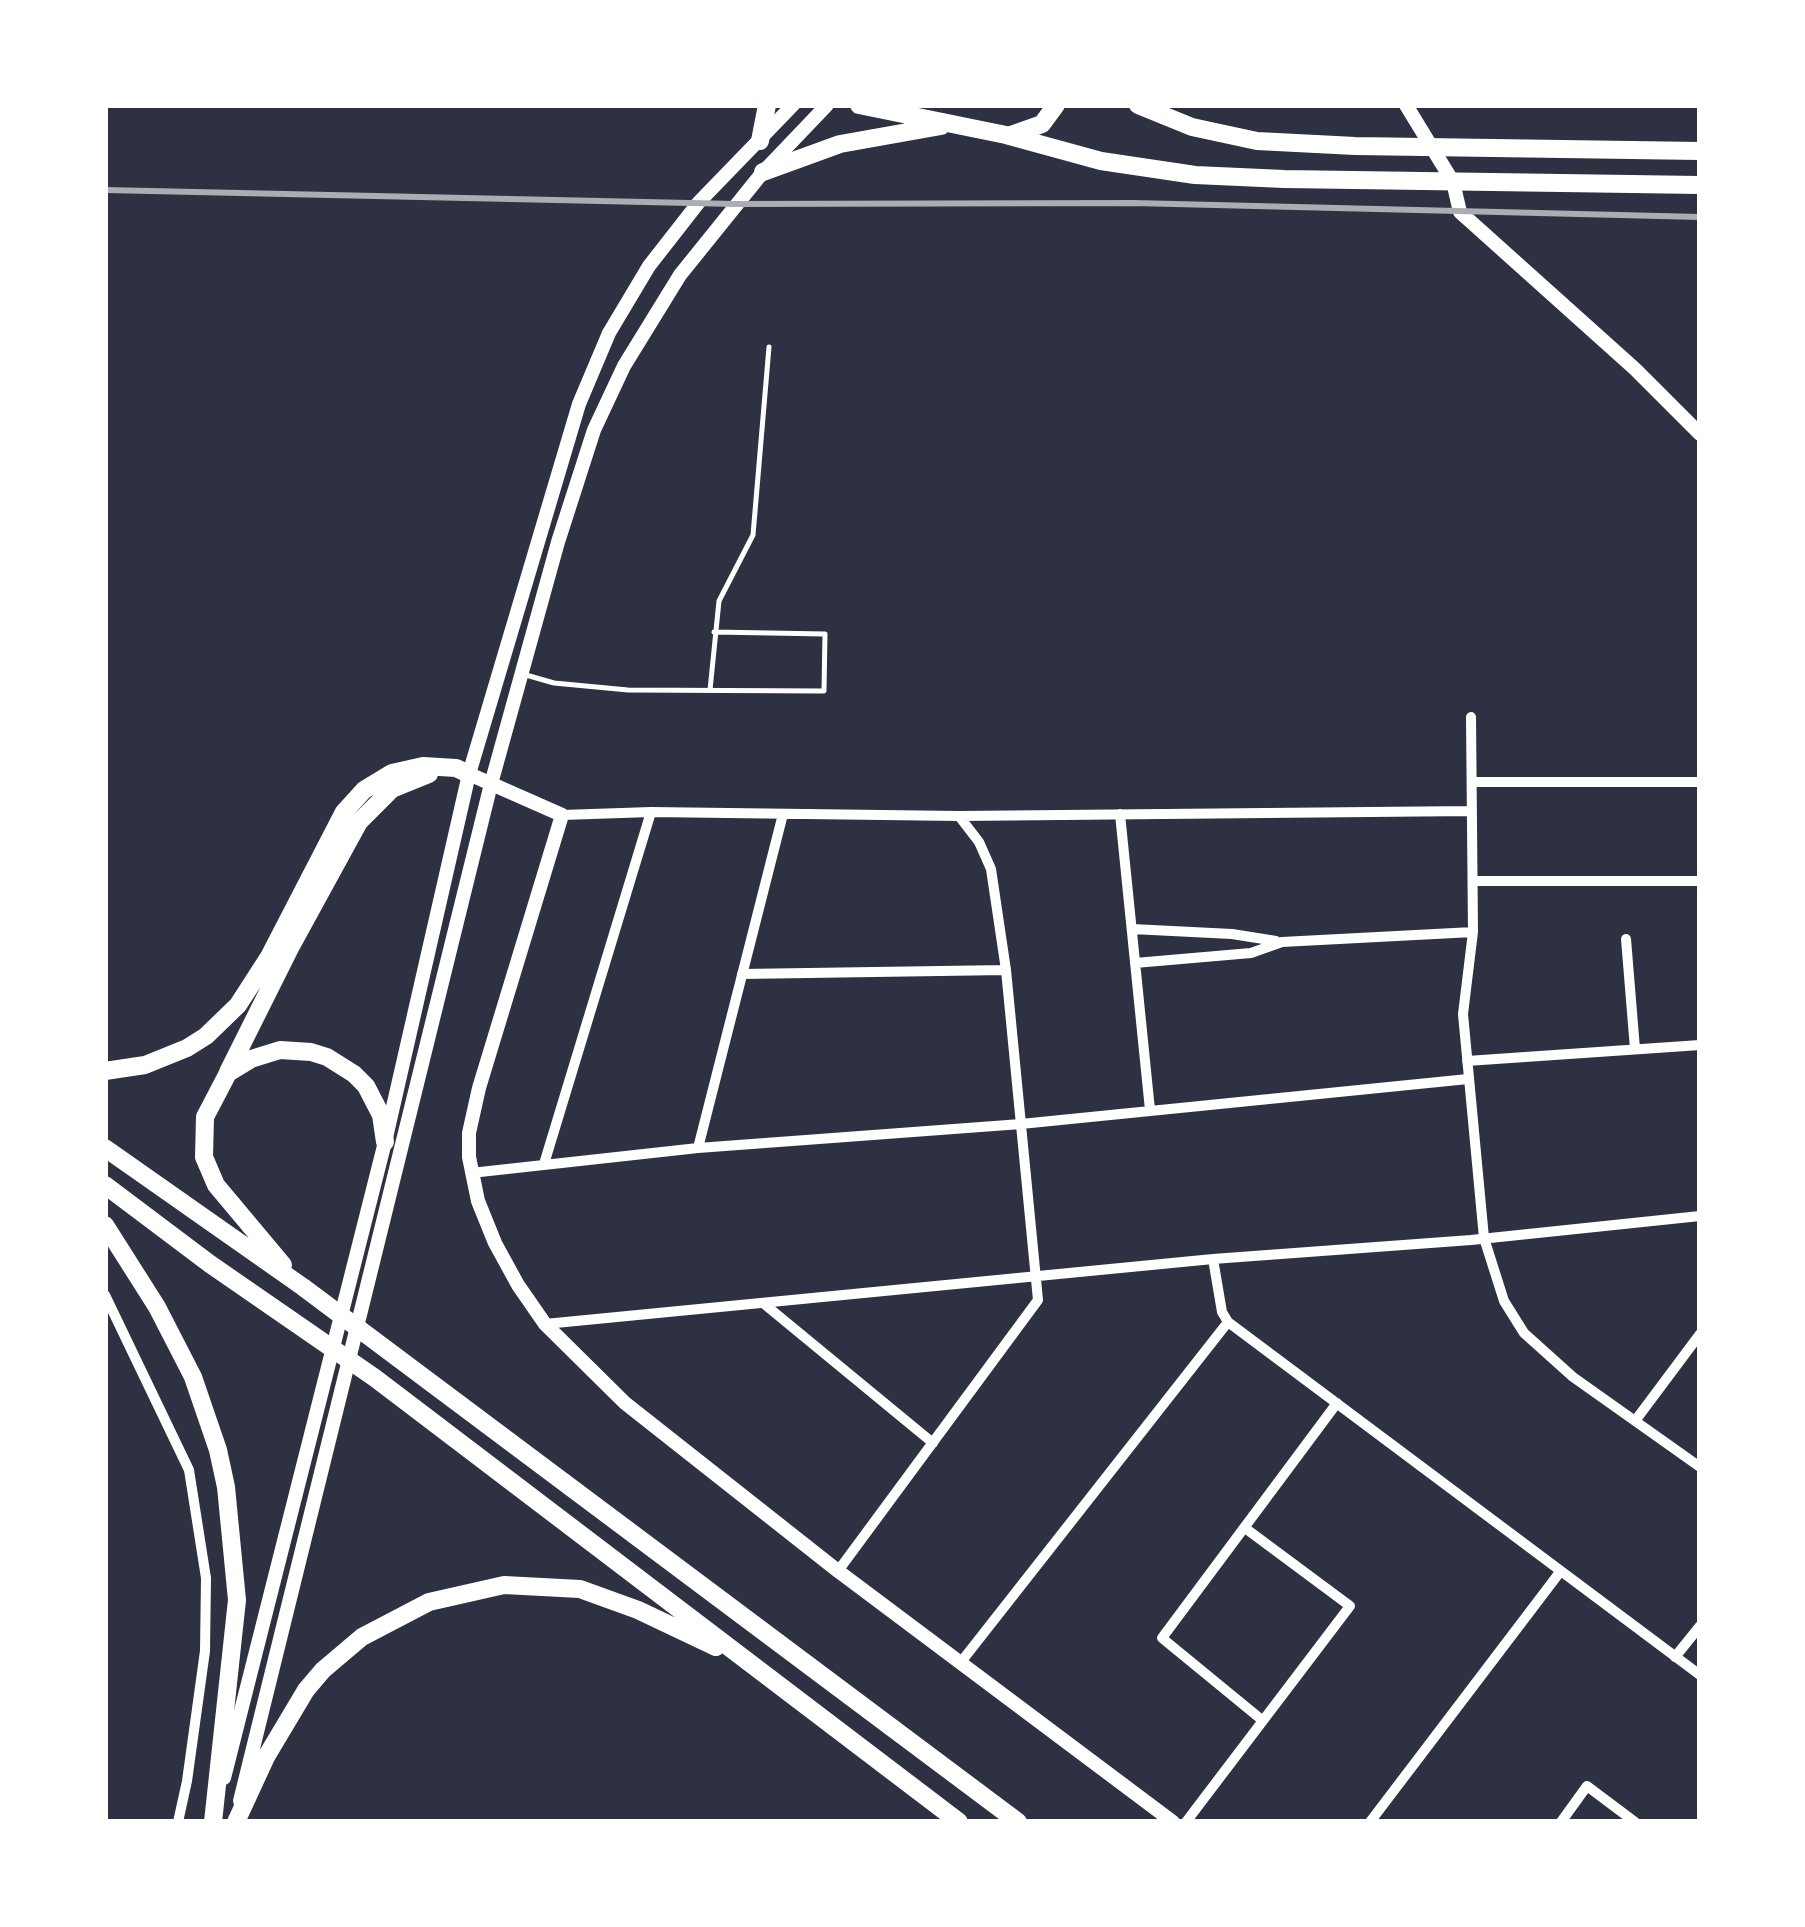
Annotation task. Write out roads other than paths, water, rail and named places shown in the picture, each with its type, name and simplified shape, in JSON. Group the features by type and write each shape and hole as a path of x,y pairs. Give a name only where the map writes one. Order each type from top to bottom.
{"main road":[{"path":"760,141 767,105"},
{"path":"859,105 1101,161 1194,175 1700,184"},
{"path":"1006,136 1042,124 1056,105"},
{"path":"1138,105 1192,127 1256,141 1700,150"},
{"path":"763,172 840,144 951,124"},
{"path":"105,1072 146,1065 187,1048 206,1036 238,1005 270,958 344,812 364,790 392,773 423,766 456,768 470,774"},
{"path":"303,1288 241,1218 209,1172 202,1143 205,1117 290,948 368,810 392,789 422,776 470,774"},
{"path":"228,1073 250,1059 280,1050 327,1057 366,1086 381,1114 385,1142"},
{"path":"105,1148 382,1346 1018,1822"},
{"path":"105,1185 374,1378 960,1822"},
{"path":"105,1225 158,1307 193,1377 226,1487 237,1600 213,1822"},
{"path":"235,1822 266,1756 306,1690 323,1670 383,1623 454,1594 529,1584 580,1589 638,1610 747,1662"}],"street":[{"path":"213,1822 385,1142 470,774 579,404 628,299 671,235 793,105"},
{"path":"235,1822 491,784 558,542 594,430 641,335 680,275 763,172 827,105"},
{"path":"1406,105 1453,182 1460,212 1635,369 1700,434"},
{"path":"1472,717 1475,881 1463,1014 1484,1238 1504,1301 1524,1334 1574,1376 1700,1466"},
{"path":"470,774 562,815 1472,811"},
{"path":"1472,782 1700,782"},
{"path":"544,1164 651,812"},
{"path":"698,1148 783,814"},
{"path":"1120,814 1150,1110"},
{"path":"562,815 473,1110 469,1157 495,1243 545,1324 625,1404 838,1571 1173,1822"},
{"path":"838,1571 1038,1300 1006,970 991,869 979,842 960,816"},
{"path":"1475,881 1700,881"},
{"path":"1132,929 1232,934 1282,942 1473,932"},
{"path":"1626,940 1635,1050"},
{"path":"1135,963 1251,953 1282,942"},
{"path":"742,974 1006,970"},
{"path":"1467,1061 1700,1045"},
{"path":"472,1172 698,1148 1021,1124 1468,1079"},
{"path":"545,1324 1700,1216"},
{"path":"1213,1259 1222,1312 1228,1322 1700,1675"},
{"path":"105,1295 189,1470 206,1578 206,1651 178,1822"},
{"path":"764,1302 932,1443"},
{"path":"962,1662 1228,1322"},
{"path":"1635,1421 1700,1334"},
{"path":"1262,1720 1162,1638 1337,1403"},
{"path":"1186,1822 1350,1606 1245,1528"},
{"path":"1370,1822 1560,1572"},
{"path":"1676,1657 1700,1626"},
{"path":"1561,1822 1587,1786 1635,1822"}],"lane":[{"path":"710,690 719,601 752,535 769,347"},
{"path":"521,673 554,683 628,690 824,691 825,634 714,632"},
{"path":"1460,881 1475,881"}],"railway":[{"path":"105,190 735,204 1134,203 1700,217"}]}
